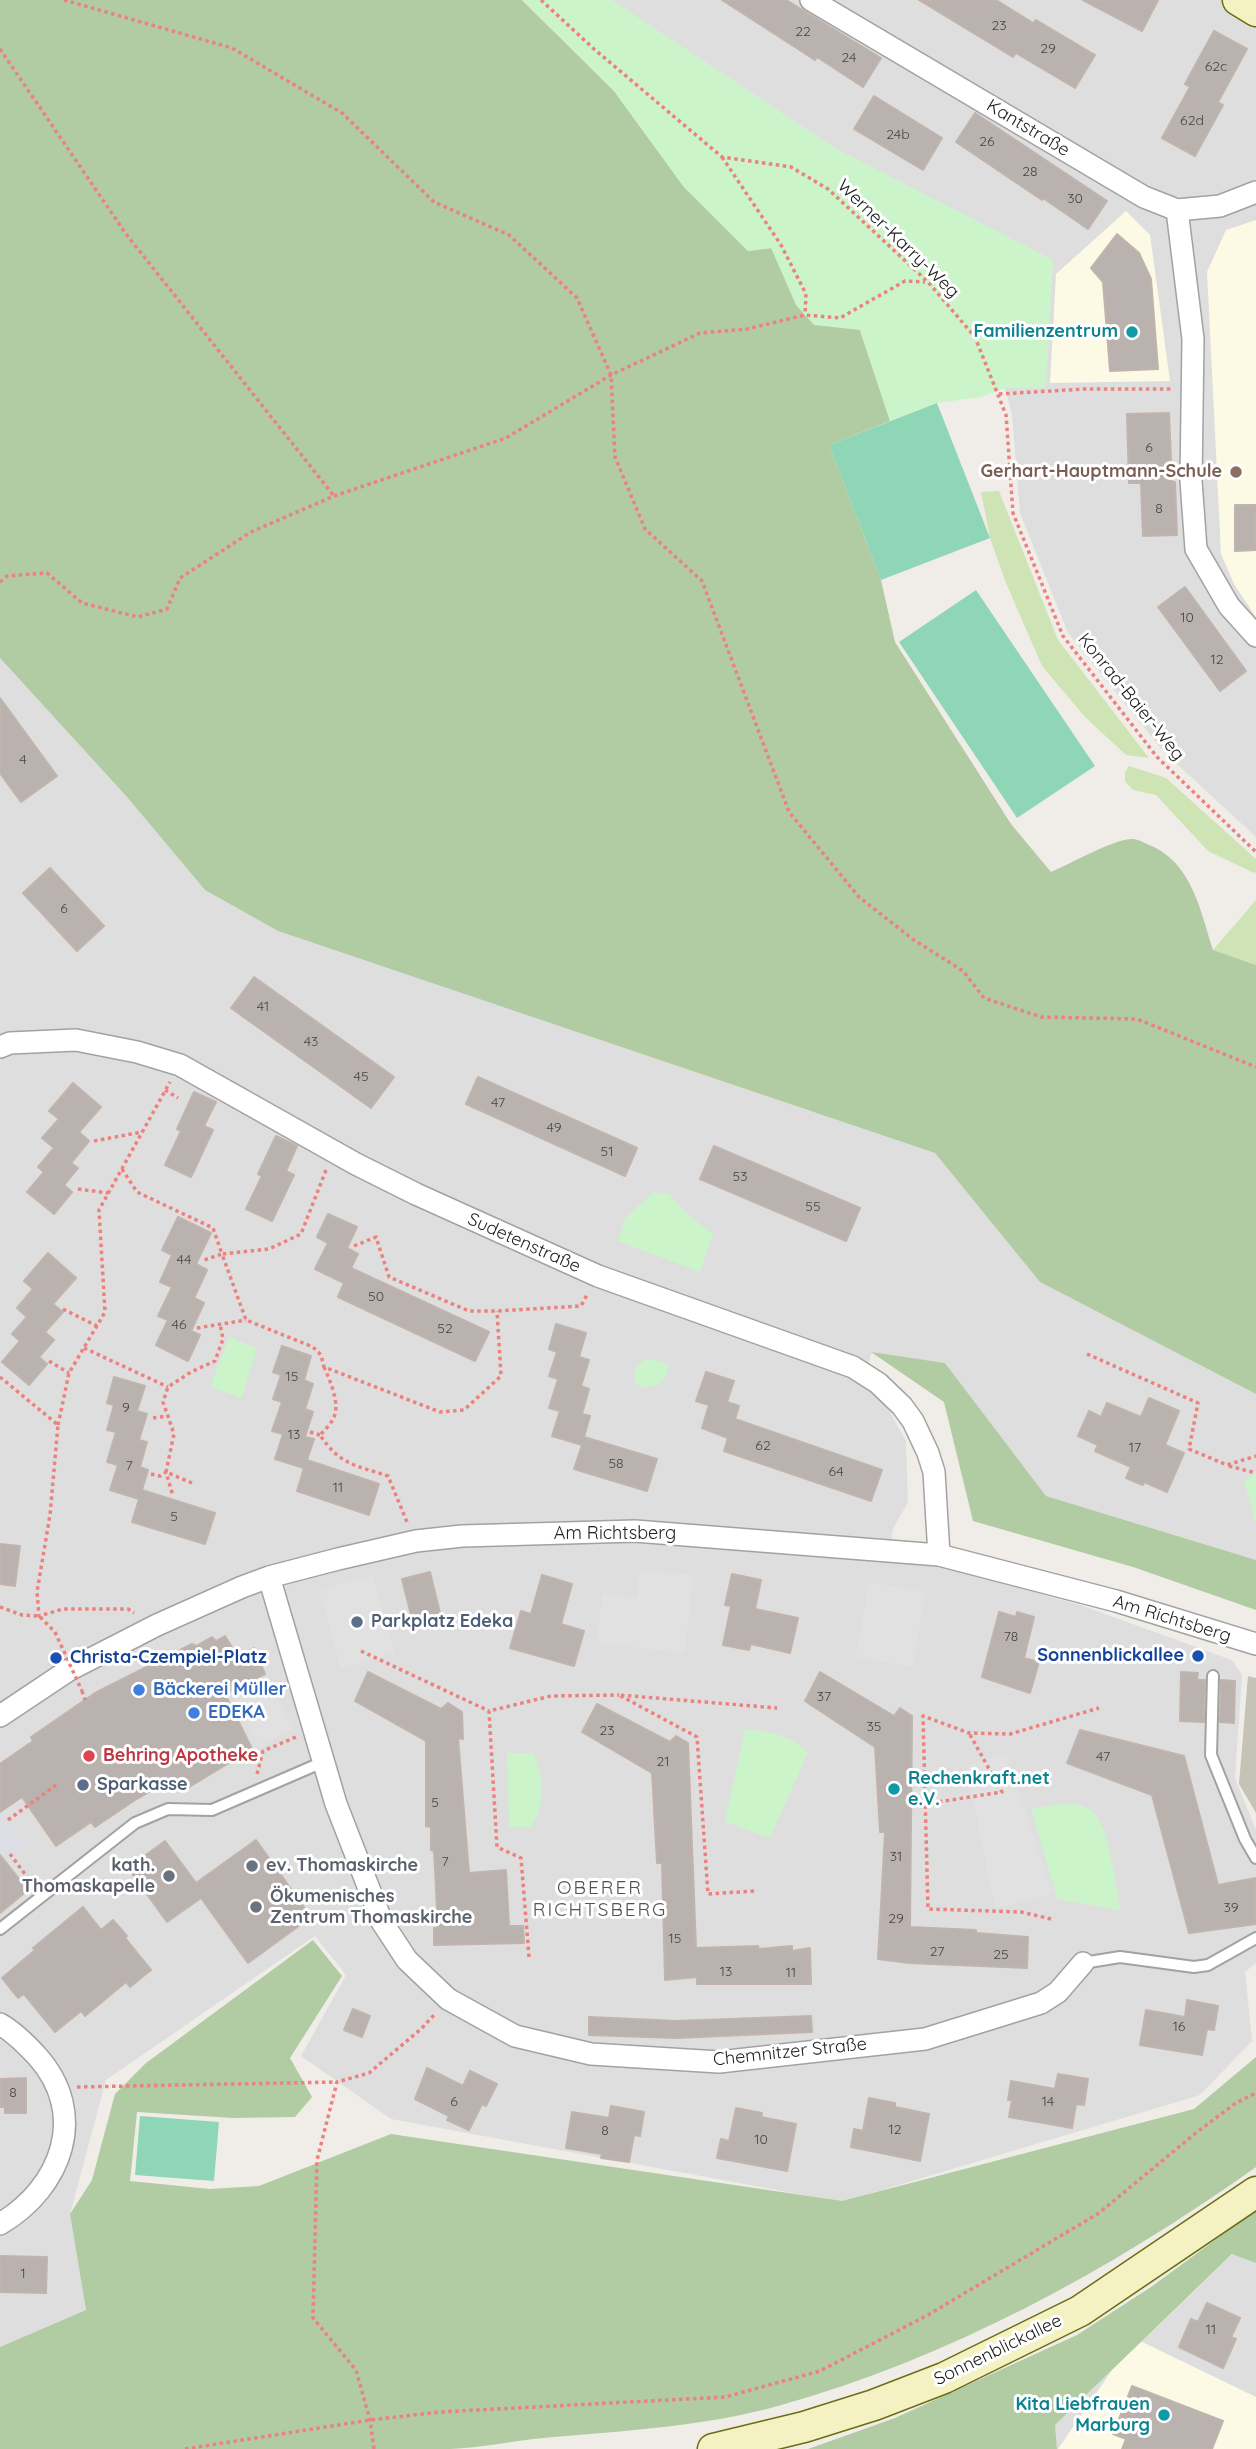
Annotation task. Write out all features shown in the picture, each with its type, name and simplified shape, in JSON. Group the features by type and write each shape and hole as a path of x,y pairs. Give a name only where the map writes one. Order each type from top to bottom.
{"main road":[{"path":"1238,0 1256,10"},
{"name":"Sonnenblickallee","path":"713,2449 804,2427 874,2405 944,2378 1080,2311 1256,2192"}],"street":[{"name":"Kantstraße","path":"811,0 1144,197 1177,210 1220,206 1256,192"},
{"path":"1177,210 1193,339 1191,481 1196,549 1228,606 1256,636"},
{"name":"Sudetenstraße","path":"3,1040 76,1041 137,1052 180,1065 334,1152 416,1194 598,1276 853,1367 892,1395 908,1414 929,1453 934,1472 939,1555"},
{"name":"Am Richtsberg","path":"0,1716 80,1664 157,1625 269,1577 416,1541 462,1536 635,1531 939,1555 1116,1601 1256,1644"},
{"name":"Chemnitzer Straße","path":"269,1577 323,1762 382,1922 407,1960 448,1999 515,2036 591,2054 719,2062 925,2039 1041,2003 1058,1992 1083,1963"},
{"path":"0,2024 26,2043 43,2063 59,2087 65,2108 65,2133 49,2175 34,2197 0,2224"}],"lane":[{"path":"1213,1676 1211,1755 1239,1827 1256,1858"},
{"path":"0,1929 135,1823 168,1809 212,1810 323,1762"},
{"path":"1083,1963 1120,1956 1194,1967 1208,1965 1256,1938"}],"path":[{"path":"64,0 232,48 342,113 434,202 509,235 577,298 611,375 615,457 645,529 702,581 789,812 859,897 914,940 963,971 984,998 1041,1017 1137,1020 1256,1067"},
{"path":"541,0 722,158 781,245 806,294 804,316"},
{"path":"0,49 126,234 334,496"},
{"name":"Werner-Karry-Weg","path":"722,158 791,167 828,189 928,282 975,337 999,394"},
{"path":"0,582 7,576 47,573 82,603 138,617 167,609 180,578 251,532 334,496 506,438 611,375 700,333 747,329 804,316 840,318 905,281 928,282"},
{"path":"999,394 1084,389 1191,388"},
{"name":"Konrad-Baier-Weg","path":"999,394 1006,415 1013,513 1063,636 1157,757 1256,852"},
{"path":"85,1700 55,1632 39,1616 37,1592 50,1515 58,1425 69,1373 105,1312 99,1210 180,1065"},
{"path":"165,1090 178,1098"},
{"path":"94,1141 142,1132"},
{"path":"204,1260 222,1254 269,1249 301,1234 334,1152"},
{"path":"122,1169 137,1192 213,1228 246,1320"},
{"path":"78,1189 108,1193"},
{"path":"354,1246 376,1237 389,1277 469,1311 581,1306 598,1276"},
{"path":"63,1309 97,1326"},
{"path":"324,1367 440,1412 464,1410 501,1376 497,1311"},
{"path":"197,1328 246,1320 313,1347 321,1355 336,1410 333,1420 320,1435"},
{"path":"173,1496 166,1472 174,1434 163,1402 168,1387 215,1361 223,1339 220,1324"},
{"path":"84,1348 168,1387"},
{"path":"1087,1353 1198,1403 1189,1450 1227,1465 1256,1472"},
{"path":"48,1362 69,1373"},
{"path":"0,1377 58,1425"},
{"path":"153,1418 167,1416"},
{"path":"310,1432 320,1435 339,1459 388,1476 416,1541"},
{"path":"1227,1465 1256,1456"},
{"path":"151,1474 160,1476 166,1472"},
{"path":"166,1472 192,1483"},
{"path":"0,1607 22,1615 39,1616 63,1609 128,1609"},
{"path":"361,1651 488,1711 551,1696 619,1695 777,1708"},
{"path":"619,1695 697,1737 708,1894 754,1891"},
{"path":"1051,1919 1021,1912 928,1909 923,1716 969,1733 1010,1734 1099,1708"},
{"path":"488,1711 497,1847 521,1858 529,1957"},
{"path":"263,1751 314,1729"},
{"path":"925,1804 1002,1792 969,1733"},
{"path":"8,1820 60,1783"},
{"path":"9,1854 37,1889 29,1896 34,1902"},
{"path":"59,2087 337,2082 369,2073 421,2029 448,1999"},
{"path":"337,2082 317,2160 313,2318 356,2370 370,2420 374,2449"},
{"path":"185,2449 370,2420 440,2412 724,2398 820,2371 928,2315 1099,2213 1197,2132 1236,2103 1256,2093"}],"shaded area":[{"path":"522,0 1256,0 1256,837 1164,752 1068,633 1020,513 1012,414 1004,385 614,91"},
{"path":"1126,211 1150,235 1170,381 1050,383 1056,274"},
{"name":"Gerhart-Hauptmann-Schule","path":"1256,220 1256,617 1234,584 1221,554 1207,272 1226,230"},
{"path":"0,658 127,797 205,890 278,931 935,1153 1040,1282 1256,1394 1256,1560 1046,1496 945,1363 871,1353 865,1382 883,1400 906,1441 908,1502 893,1529 888,1558 960,1571 1083,1606 1232,1660 1242,1675 1235,1778 1256,1830 1256,1963 1245,1972 1252,2041 1200,2095 842,2202 391,2119 301,2056 346,1975 315,1936 106,2080 70,2214 86,2310 0,2347"},
{"path":"640,1570 693,1575 685,1653 597,1643 602,1594 637,1598"},
{"name":"Parkplatz Edeka","path":"372,1575 395,1653 341,1668 319,1590"},
{"path":"869,1582 925,1592 913,1667 856,1657"},
{"path":"1248,1676 1256,1678 1256,1813 1239,1784"},
{"path":"268,1680 293,1729 260,1747 234,1697"},
{"path":"1006,1753 1053,1894 995,1909 966,1766"},
{"path":"0,1809 25,1843 0,1861"},
{"path":"1233,2254 1256,2263 1256,2449 1057,2449 1055,2425"},
{"path":"1134,2338 1256,2397 1256,2449 1058,2449"}],"green space":[{"path":"0,0 522,0 614,91 684,187 748,251 771,248 844,327 860,330 890,421 829,445 881,580 895,642 1011,824 1051,872 1114,843 1132,839 1144,842 1162,852 1184,874 1198,903 1213,950 1256,965 1256,1394 1040,1282 935,1153 278,931 205,890 127,797 0,658"},
{"path":"522,0 612,0 833,147 1053,260 1046,388 1006,388 981,397 937,403 890,421 860,330 814,325 796,305 771,248 748,251 684,187 614,91"},
{"path":"937,403 990,538 881,580 829,445"},
{"path":"999,491 1058,640 1149,758 1126,755 1085,717 1042,666 1006,583 990,538 981,492"},
{"path":"976,590 1095,766 1017,818 899,642"},
{"path":"1129,766 1166,778 1256,859 1256,872 1208,851 1156,795 1133,790 1125,781 1125,772"},
{"path":"1256,900 1256,965 1213,950"},
{"path":"654,1192 669,1194 687,1214 713,1234 700,1272 618,1241 625,1218"},
{"path":"229,1337 257,1348 242,1398 210,1387"},
{"path":"871,1352 945,1363 1046,1496 1256,1560 1256,1610 1133,1567 973,1521 944,1402"},
{"path":"647,1358 668,1364 667,1376 657,1385 643,1388 634,1382 636,1366"},
{"path":"1256,1472 1256,1524 1244,1481"},
{"path":"745,1729 787,1738 808,1753 770,1838 725,1822"},
{"path":"507,1753 534,1753 542,1790 539,1808 531,1827 509,1827"},
{"path":"1070,1803 1091,1810 1103,1828 1111,1856 1120,1910 1057,1899 1031,1809"},
{"path":"313,1940 342,1976 290,2058 312,2097 295,2117 233,2118 137,2112 130,2181 210,2189 259,2186 391,2134 842,2201 1194,2109 1256,2057 1256,2167 1144,2241 1027,2307 905,2363 842,2386 749,2413 661,2427 450,2449 0,2449 0,2347 86,2310 70,2214 92,2180 115,2094 146,2063"},
{"path":"140,2116 219,2122 214,2181 135,2175"},
{"path":"1256,2210 1256,2263 1232,2254 1055,2425 1057,2449 808,2449 895,2418 1077,2335 1151,2287"}],"building":[{"path":"722,0 786,0 881,58 863,87 817,57 815,60"},
{"path":"919,0 996,0 1033,23 1036,20 1095,55 1075,88 1016,53 1013,57"},
{"path":"1083,0 1158,0 1142,31"},
{"path":"1214,31 1247,49 1218,102 1223,105 1195,156 1162,138 1190,87 1185,84"},
{"path":"874,96 942,138 923,170 854,129"},
{"path":"975,113 1107,201 1088,229 956,142"},
{"name":"Familienzentrum","path":"1117,234 1139,253 1151,279 1158,369 1110,371 1103,282 1091,268"},
{"path":"1169,413 1177,535 1143,536 1141,483 1129,483 1127,414"},
{"path":"1235,505 1256,505 1256,550 1235,551"},
{"path":"1185,587 1246,671 1220,691 1158,607"},
{"path":"0,698 57,776 21,802 0,773"},
{"path":"50,868 104,926 77,951 23,893"},
{"path":"254,977 394,1077 371,1108 231,1008"},
{"path":"478,1077 637,1148 625,1176 466,1104"},
{"path":"73,1083 101,1107 79,1132 89,1141 71,1163 78,1168 64,1185 72,1192 54,1214 27,1192 44,1172 38,1167 54,1148 42,1138 59,1119 49,1111"},
{"path":"194,1092 216,1102 204,1126 213,1130 191,1177 165,1165 181,1131 177,1129"},
{"path":"276,1136 297,1146 286,1171 294,1175 272,1221 246,1209 262,1176 258,1174"},
{"path":"714,1146 860,1208 846,1241 700,1179"},
{"path":"328,1214 357,1227 347,1248 358,1254 351,1268 489,1332 475,1361 338,1297 344,1283 315,1269 328,1243 317,1237"},
{"path":"178,1217 211,1233 196,1264 207,1270 194,1298 204,1303 191,1331 200,1335 188,1361 156,1345 168,1320 158,1316 172,1287 160,1282 172,1255 162,1250"},
{"path":"48,1253 76,1278 53,1304 63,1312 45,1332 54,1340 39,1357 47,1364 29,1385 2,1362 20,1341 12,1334 27,1317 17,1308 33,1289 24,1281"},
{"path":"556,1324 586,1333 579,1357 589,1360 581,1386 589,1389 582,1414 590,1416 584,1437 657,1459 647,1491 574,1469 582,1445 552,1436 560,1411 549,1408 558,1379 549,1376 557,1352 549,1349"},
{"path":"282,1346 311,1356 304,1380 313,1384 305,1409 313,1412 305,1437 314,1439 307,1460 379,1484 369,1515 297,1491 304,1468 275,1459 283,1434 272,1431 282,1402 273,1399 281,1375 273,1372"},
{"path":"706,1372 734,1381 727,1402 739,1406 735,1419 882,1470 871,1501 724,1451 728,1438 702,1428 709,1405 696,1401"},
{"path":"114,1377 145,1386 137,1411 147,1414 139,1440 147,1442 140,1467 148,1470 142,1490 215,1513 205,1544 132,1522 139,1499 110,1490 118,1465 107,1462 116,1432 107,1430 114,1405 107,1403"},
{"path":"1149,1398 1179,1411 1165,1445 1184,1453 1167,1492 1126,1478 1131,1467 1095,1451 1098,1445 1078,1436 1089,1411 1101,1417 1107,1403 1141,1417"},
{"path":"0,1544 20,1546 15,1586 0,1584"},
{"path":"430,1572 441,1617 413,1623 402,1579"},
{"path":"732,1574 761,1580 755,1609 798,1618 790,1653 751,1644 749,1650 723,1645 731,1606 725,1605"},
{"path":"542,1575 572,1584 561,1624 584,1631 574,1666 510,1648 521,1611 531,1614"},
{"path":"999,1612 1016,1617 1017,1612 1034,1617 1024,1658 1039,1662 1030,1693 982,1677"},
{"path":"225,1636 238,1657 254,1648 265,1674 225,1694 252,1749 181,1792 160,1786 95,1827 91,1822 56,1846 22,1797 0,1812 0,1764 33,1741 31,1737 95,1693 192,1644 196,1646 212,1637 216,1641"},
{"path":"368,1672 441,1709 448,1703 462,1712 463,1739 458,1738 469,1873 506,1870 509,1926 523,1926 524,1943 434,1945 434,1928 438,1928 434,1851 431,1850 431,1827 426,1826 426,1741 355,1701"},
{"name":"Rechenkraft.net e.V.","path":"820,1672 894,1716 900,1708 912,1716 910,1927 976,1930 976,1933 1028,1937 1027,1968 909,1963 878,1959 885,1832 880,1832 875,1747 805,1701"},
{"path":"1181,1672 1198,1673 1197,1680 1205,1680 1204,1722 1180,1721"},
{"path":"1221,1680 1235,1681 1234,1723 1220,1722"},
{"path":"597,1704 670,1742 676,1736 688,1743 696,1948 758,1946 759,1949 792,1946 792,1951 810,1948 811,1984 697,1984 697,1977 665,1980 662,1863 657,1863 652,1773 582,1732"},
{"path":"1080,1730 1184,1756 1218,1885 1256,1878 1256,1924 1189,1933 1152,1795 1067,1763"},
{"name":"Ökumenisches Zentrum Thomaskirche","path":"256,1840 311,1917 248,1963 201,1898 167,1922 128,1868 165,1841 196,1883"},
{"path":"0,1855 28,1890 0,1913"},
{"path":"83,1907 101,1930 113,1920 151,1970 130,1987 126,1982 85,2016 81,2011 55,2032 24,1994 18,1998 2,1978 35,1950 33,1948"},
{"path":"1187,2000 1218,2006 1214,2030 1207,2029 1202,2055 1140,2045 1146,2010 1185,2017"},
{"path":"353,2009 370,2016 362,2037 344,2030"},
{"path":"811,2016 812,2032 676,2038 589,2035 589,2017 677,2021"},
{"path":"427,2068 463,2086 470,2071 497,2084 486,2106 482,2104 469,2130 447,2120 449,2116 415,2099"},
{"path":"1058,2074 1088,2079 1084,2105 1076,2104 1072,2128 1009,2117 1011,2081 1055,2089"},
{"path":"26,2078 26,2113 5,2113 5,2107 0,2107 0,2079"},
{"path":"869,2098 929,2114 920,2161 851,2147 854,2129 863,2131"},
{"path":"611,2106 644,2112 640,2136 634,2135 629,2162 601,2158 602,2154 566,2148 572,2112 609,2118"},
{"path":"736,2108 762,2113 761,2117 796,2124 787,2171 717,2158 721,2139 729,2141"},
{"path":"0,2256 47,2257 46,2293 0,2292"},
{"path":"1207,2303 1240,2318 1231,2337 1236,2339 1223,2368 1179,2347 1191,2319 1198,2322"},
{"name":"Kita Liebfrauen Marburg","path":"1132,2386 1223,2421 1212,2449 1122,2449 1126,2439 1113,2434"}],"place":[{"name":"Familienzentrum","path":"1132,332"},
{"name":"Gerhart-Hauptmann-Schule","path":"1236,472"},
{"name":"Parkplatz Edeka","path":"357,1622"},
{"name":"Sonnenblickallee","path":"1198,1656"},
{"name":"Christa-Czempiel-Platz","path":"56,1658"},
{"name":"Bäckerei Müller","path":"139,1690"},
{"name":"EDEKA","path":"194,1713"},
{"name":"Behring Apotheke","path":"89,1756"},
{"name":"Sparkasse","path":"83,1785"},
{"name":"Rechenkraft.net e.V.","path":"894,1789"},
{"name":"ev. Thomaskirche","path":"252,1866"},
{"name":"kath. Thomaskapelle","path":"169,1876"},
{"name":"Ökumenisches Zentrum Thomaskirche","path":"256,1907"},
{"name":"Kita Liebfrauen Marburg","path":"1164,2415"}],"district":[{"name":"OBERER RICHTSBERG","path":"600,1899"}]}
